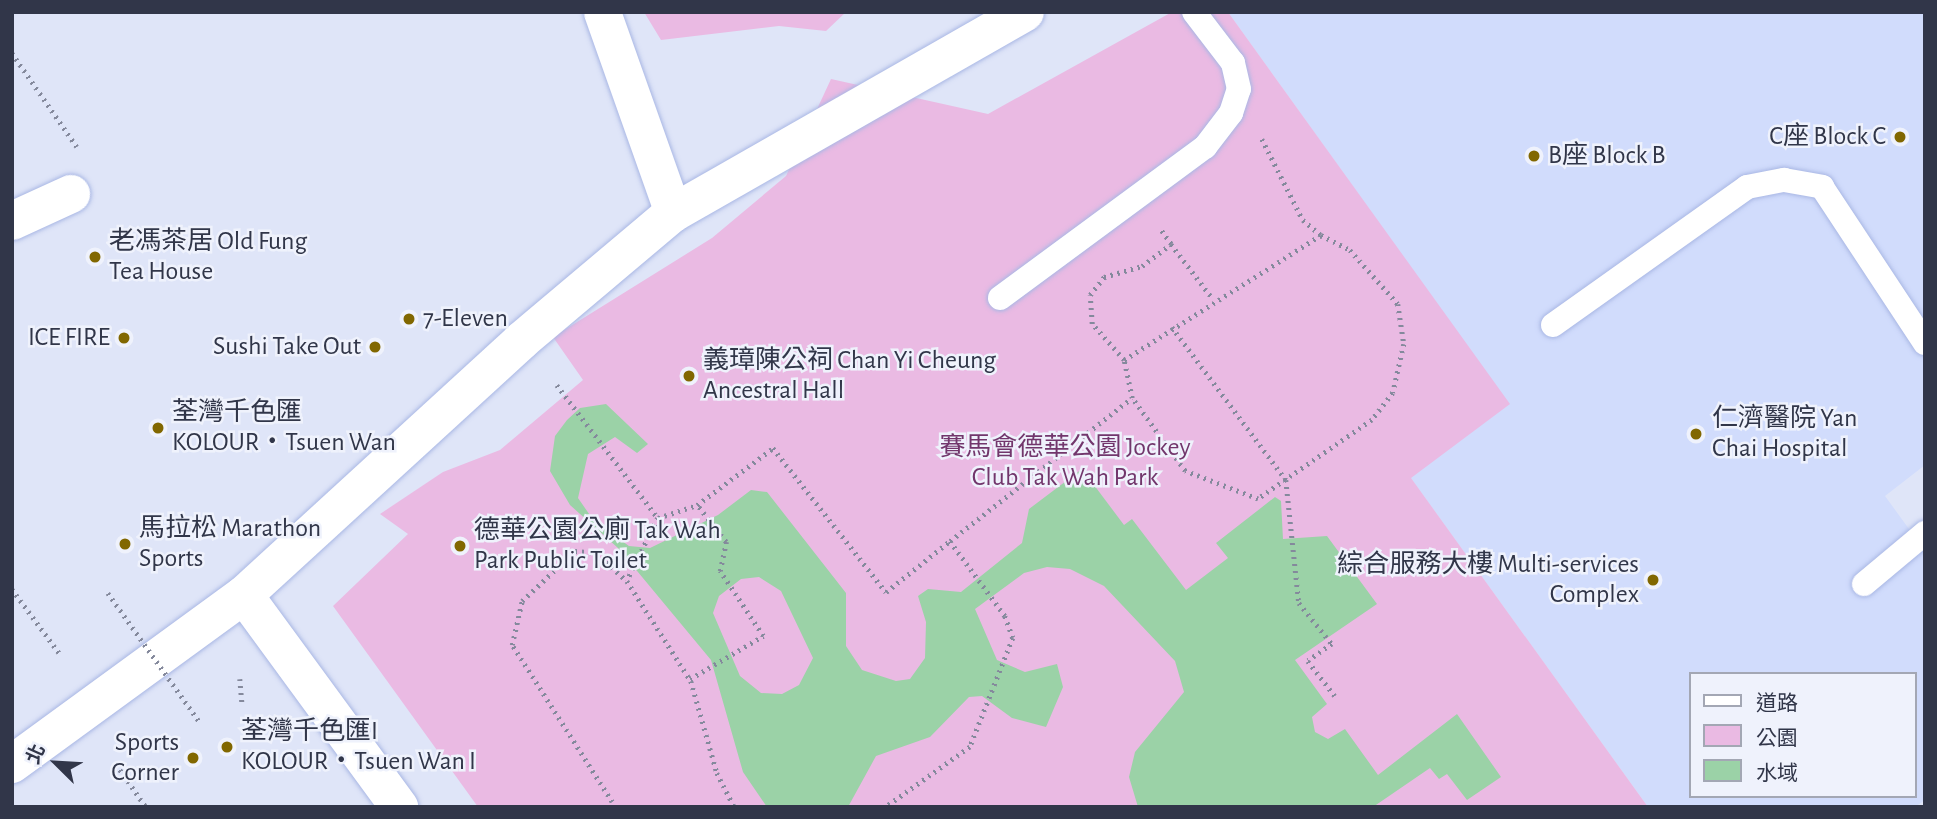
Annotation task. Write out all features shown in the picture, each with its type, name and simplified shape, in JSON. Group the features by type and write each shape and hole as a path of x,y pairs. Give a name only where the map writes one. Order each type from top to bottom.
{"street":[{"path":"602,12 673,214"},
{"path":"12,764 244,594 522,341 673,214 1025,12"},
{"path":"12,220 71,194"},
{"path":"244,594 399,807"}],"lane":[{"path":"1000,298 1205,147 1231,113 1239,89 1233,63 1194,12"},
{"path":"1553,325 1747,187 1784,180 1822,187 1925,343"},
{"path":"1864,584 1925,533"}],"path":[{"path":"12,53 79,150"},
{"path":"1171,244 1142,266 1104,276 1090,295 1093,324 1124,360 1132,398 1185,471 1258,499 1372,420 1393,393 1404,344 1398,304 1376,274 1303,220 1239,89"},
{"path":"1137,197 1213,299"},
{"path":"1124,360 1213,299 1321,235"},
{"path":"1172,327 1286,480 1296,538 1299,603 1332,645 1308,661 1335,696"},
{"path":"557,385 658,518"},
{"path":"627,581 658,518 697,505 773,448 886,592 1132,398"},
{"path":"690,680 763,636 720,571 726,542 697,505"},
{"path":"886,807 894,799 946,769 970,747 992,702 1013,638 990,595 950,541"},
{"path":"612,805 512,645 522,601 575,551 596,553 627,581 690,680 734,807"},
{"path":"12,589 60,654"},
{"path":"108,593 199,721"},
{"path":"240,680 242,703"},
{"path":"116,764 146,807"},
{"path":"894,799 897,807"},
{"path":"1576,807 1593,807"}],"shaded area":[{"name":"仁濟醫院 Yan Chai Hospital","path":"1228,12 1925,12 1925,465 1885,496 1925,551 1925,800 1915,807 1648,807 1410,477 1509,404"}],"green space":[{"path":"644,12 846,12 826,31 779,26 661,40"},
{"name":"賽馬會德華公園 Jockey Club Tak Wah Park","path":"1172,12 1228,12 1510,404 1411,478 1648,807 478,807 333,606 408,534 380,514 443,472 500,450 583,380 553,337 712,238 786,176 831,79 988,114"}],"water":[{"path":"606,404 648,444 637,453 615,437 588,454 578,498 594,521 629,546 650,548 718,515 751,490 767,492 846,593 846,646 862,670 896,681 910,679 925,658 926,622 918,596 928,589 961,592 1022,543 1029,509 1082,469 1124,525 1132,519 1186,590 1228,558 1216,543 1275,497 1281,501 1283,539 1327,536 1377,604 1295,660 1327,704 1312,717 1315,732 1328,739 1345,729 1378,775 1457,714 1501,777 1467,800 1447,774 1439,779 1430,768 1373,807 1138,807 1129,777 1135,752 1184,692 1175,661 1104,586 1070,569 1047,567 1024,573 975,609 997,660 1025,672 1057,664 1063,687 1046,727 1012,718 982,696 969,697 930,737 876,756 848,807 767,807 743,772 711,660 618,548 570,505 550,471 555,436 580,408","holes":["759,577 781,591 813,658 799,685 782,694 761,693 740,676 713,613 719,596 741,579"]}],"place":[{"name":"C座 Block C","path":"1900,137"},
{"name":"B座 Block B","path":"1534,156"},
{"name":"老馮茶居 Old Fung Tea House","path":"95,257"},
{"name":"7-Eleven","path":"409,319"},
{"name":"ICE FIRE","path":"124,338"},
{"name":"Sushi Take Out","path":"375,347"},
{"name":"義璋陳公祠 Chan Yi Cheung Ancestral Hall","path":"689,376"},
{"name":"荃灣千色匯 KOLOUR‧Tsuen Wan","path":"158,428"},
{"name":"仁濟醫院 Yan Chai Hospital","path":"1696,434"},
{"name":"馬拉松 Marathon Sports","path":"125,544"},
{"name":"德華公園公廁 Tak Wah Park Public Toilet","path":"460,546"},
{"name":"綜合服務大樓 Multi-services Complex","path":"1653,580"},
{"name":"荃灣千色匯I KOLOUR‧Tsuen Wan I","path":"227,747"},
{"name":"Sports Corner","path":"193,758"}]}
